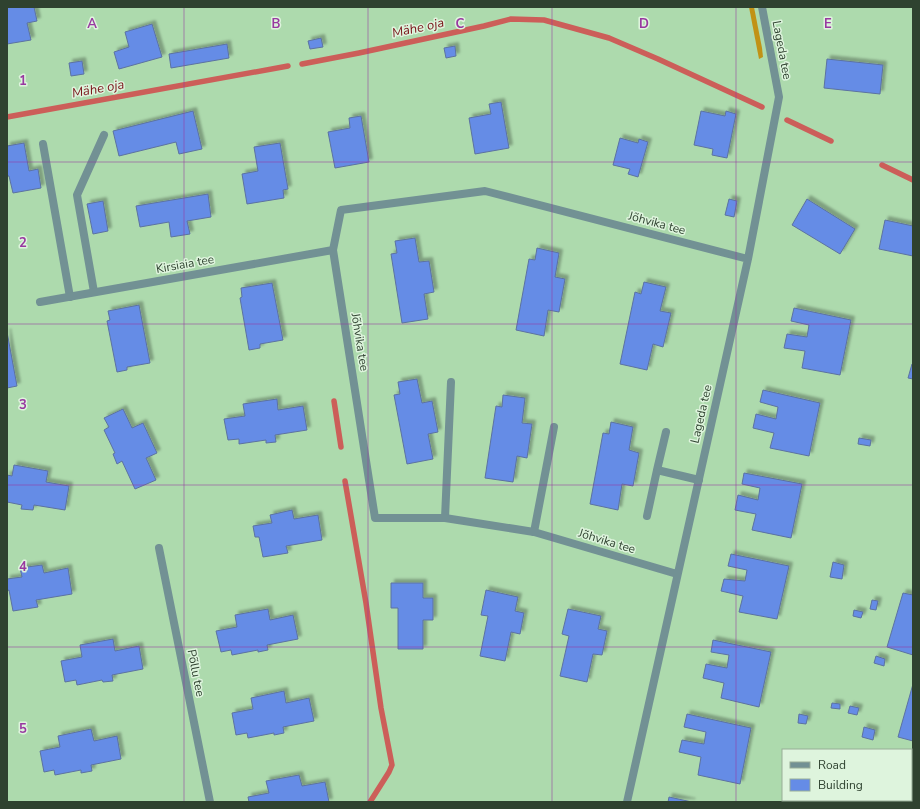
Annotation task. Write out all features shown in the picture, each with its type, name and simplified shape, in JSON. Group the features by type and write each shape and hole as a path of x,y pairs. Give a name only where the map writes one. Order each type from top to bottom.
{"street":[{"name":"Lageda tee","path":"678,574 748,259 779,97 762,7"},
{"path":"94,292 77,195 104,135"},
{"path":"43,144 70,297"},
{"name":"Jõhvika tee","path":"678,574 534,532 445,518 375,518 333,250 340,210 485,191 748,259"},
{"name":"Kirsiaia tee","path":"40,302 333,250"},
{"path":"445,518 451,382"},
{"path":"534,532 554,427"},
{"path":"647,516 666,432"},
{"path":"657,470 699,480"},
{"name":"Põllu tee","path":"159,548 210,802"},
{"path":"627,802 678,574"}],"shaded area":[{"path":"749,7 754,7 762,48 763,57 759,59"}],"building":[{"path":"7,7 34,7 37,21 27,23 31,40 7,44"},
{"path":"152,24 162,57 119,69 114,52 129,47 125,32"},
{"path":"321,38 323,47 310,49 308,41"},
{"path":"227,44 229,58 171,68 169,54"},
{"path":"455,46 456,56 446,58 444,48"},
{"path":"827,59 883,65 880,94 824,88"},
{"path":"82,61 84,74 71,76 69,63"},
{"path":"501,102 509,148 475,154 469,118 491,114 489,104"},
{"path":"193,111 202,149 179,154 176,142 119,156 113,131"},
{"path":"701,111 725,116 726,111 736,114 727,158 712,155 713,149 694,145"},
{"path":"361,116 369,162 335,168 328,132 350,128 349,118"},
{"path":"620,138 638,143 639,139 648,142 638,177 628,174 630,169 613,165"},
{"path":"24,143 29,171 38,169 41,188 13,193 9,176 7,176 7,146"},
{"path":"280,143 288,189 283,190 284,198 247,204 242,174 258,171 254,147"},
{"path":"208,194 211,217 187,221 190,234 171,237 169,222 140,227 136,206"},
{"path":"729,199 737,201 734,217 725,215"},
{"path":"807,199 855,229 840,254 792,225"},
{"path":"103,201 108,231 93,234 87,204"},
{"path":"885,220 913,226 913,256 879,249"},
{"path":"415,238 419,262 429,261 434,292 424,294 428,319 402,323 391,254 397,253 395,241"},
{"path":"537,248 559,253 555,277 565,279 559,312 548,310 544,336 516,330 529,259 535,260"},
{"path":"644,282 666,287 660,311 671,313 663,347 653,344 647,370 620,364 635,292 641,294"},
{"path":"272,283 283,340 260,344 260,348 249,350 240,298 242,297 241,288"},
{"path":"139,305 150,363 127,367 127,370 117,372 107,321 110,320 108,311"},
{"path":"794,308 851,320 840,375 802,368 805,351 784,348 787,334 807,337 809,325 791,321"},
{"path":"7,332 17,386 7,388"},
{"path":"913,364 913,379 908,378"},
{"path":"417,379 422,403 432,401 438,432 428,434 433,459 407,464 394,395 400,394 398,382"},
{"path":"763,390 820,403 809,456 770,448 774,433 753,428 756,414 776,419 778,407 760,402"},
{"path":"503,395 525,398 522,423 532,424 527,458 517,456 513,482 485,478 496,406 502,407"},
{"path":"277,399 278,410 303,406 307,430 275,435 276,442 266,443 266,440 239,444 239,439 228,440 224,419 245,416 243,404"},
{"path":"123,409 132,428 143,423 157,453 146,458 156,480 135,489 122,461 117,464 113,454 115,453 104,430 109,427 104,418"},
{"path":"611,422 633,427 629,450 639,453 633,486 622,484 618,510 590,504 603,433 609,434"},
{"path":"859,438 871,440 870,446 858,444"},
{"path":"14,465 48,471 46,482 69,486 65,510 34,505 33,510 21,509 22,505 7,502 7,475 12,476"},
{"path":"744,473 802,484 791,538 752,530 756,514 735,510 738,495 758,500 760,488 742,484"},
{"path":"292,510 294,519 318,515 322,540 286,546 288,553 263,557 259,537 255,537 253,526 272,523 270,515"},
{"path":"731,554 789,566 777,619 739,612 743,596 721,591 724,579 745,581 747,570 728,566"},
{"path":"833,562 844,565 842,579 830,577"},
{"path":"42,565 44,573 68,568 72,594 36,600 38,607 13,611 9,590 7,591 7,579 22,577 20,568"},
{"path":"391,583 423,583 423,598 433,598 433,620 423,620 423,649 398,649 398,608 391,608"},
{"path":"486,590 518,597 515,611 524,613 520,634 511,632 505,661 480,656 488,616 481,615"},
{"path":"903,593 913,595 913,655 887,647"},
{"path":"872,600 878,601 876,610 870,609"},
{"path":"268,609 270,620 293,615 298,639 267,645 268,650 258,652 258,650 232,655 231,650 221,652 216,631 237,627 235,615"},
{"path":"568,609 601,616 598,629 607,631 602,655 593,654 587,682 560,676 569,636 562,634"},
{"path":"854,610 863,612 861,618 853,616"},
{"path":"113,639 115,651 139,646 143,669 112,675 113,681 103,682 102,680 77,685 76,680 65,682 61,661 82,657 80,645"},
{"path":"713,640 771,652 759,707 721,698 724,683 703,678 706,664 727,668 729,655 711,652"},
{"path":"876,656 885,659 884,666 874,663"},
{"path":"913,684 913,741 898,737"},
{"path":"284,691 286,703 309,698 314,721 283,727 284,733 274,735 274,733 248,738 247,733 236,735 232,713 253,709 251,698"},
{"path":"832,703 840,704 840,709 831,708"},
{"path":"850,706 859,708 857,715 848,713"},
{"path":"687,714 751,728 740,784 698,775 701,757 679,752 682,740 704,744 706,732 684,727"},
{"path":"799,714 808,716 806,724 798,723"},
{"path":"864,727 875,730 873,740 862,737"},
{"path":"91,729 94,741 117,736 121,759 91,765 92,771 81,773 81,770 55,775 54,770 44,772 40,751 60,747 58,736"},
{"path":"299,775 302,786 325,782 329,802 249,802 248,797 269,793 266,781"},
{"path":"669,797 692,802 668,802"},
{"path":"853,801 910,801 910,802"}],"waterway":[{"name":"Mähe oja","path":"302,64 359,53 511,19 544,20 609,38 762,107"},
{"name":"Mähe oja","path":"7,117 288,66"},
{"name":"Mähe oja","path":"787,120 831,141"},
{"name":"Mähe oja","path":"882,165 913,180"},
{"path":"334,401 341,447"},
{"path":"345,481 366,603 381,708 392,765 370,802"}]}
